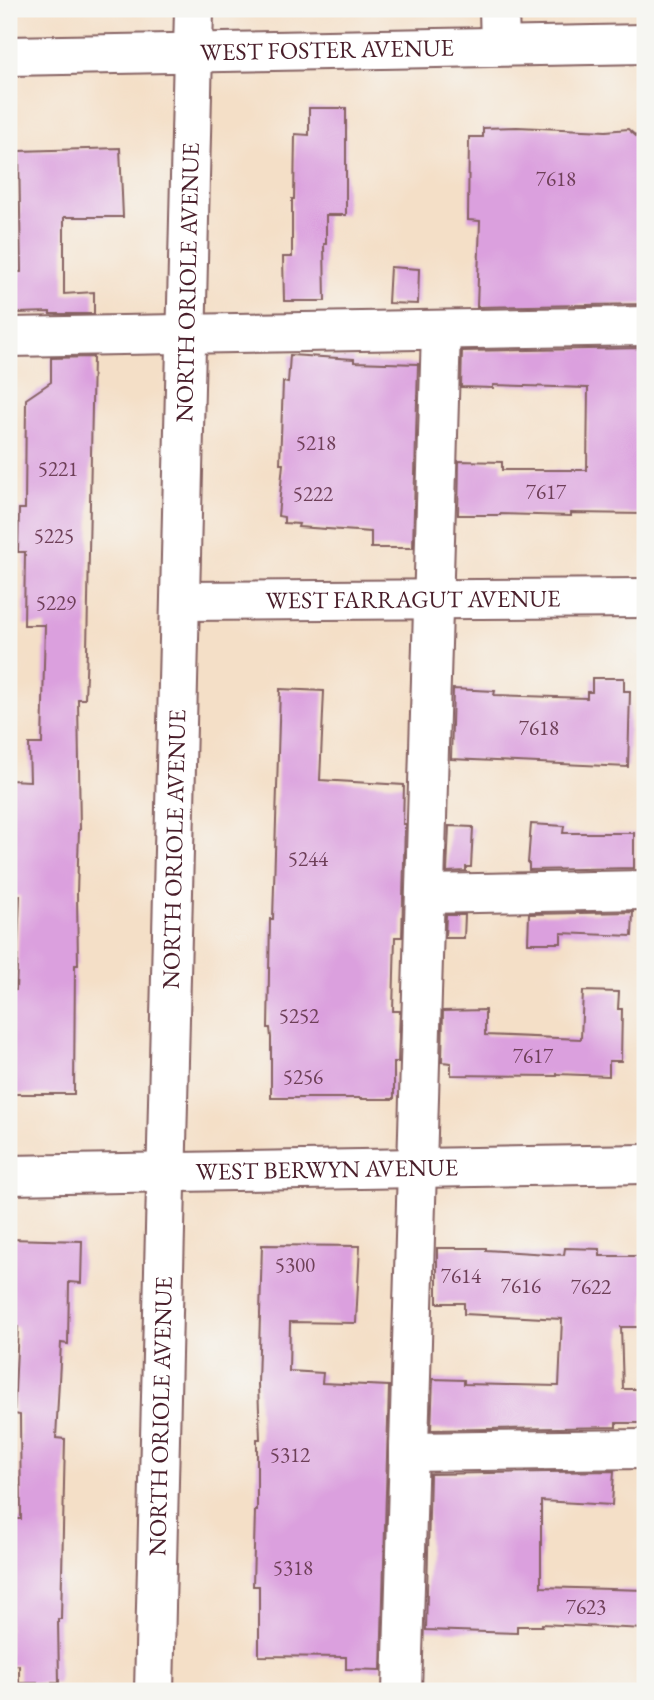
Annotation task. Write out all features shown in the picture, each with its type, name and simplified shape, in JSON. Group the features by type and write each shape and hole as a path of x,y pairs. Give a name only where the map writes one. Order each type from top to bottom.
{"street":[{"name":"NORTH ORIOLE AVENUE","path":"154,1691 194,9"},
{"path":"499,9 500,47"},
{"name":"WEST FOSTER AVENUE","path":"9,56 645,44"},
{"path":"9,337 645,326"},
{"path":"402,1691 441,330"},
{"name":"WEST FARRAGUT AVENUE","path":"180,601 645,598"},
{"path":"425,894 645,890"},
{"name":"WEST BERWYN AVENUE","path":"9,1175 645,1164"},
{"path":"409,1452 645,1449"}],"building":[{"path":"309,108 346,108 346,215 326,215 325,301 284,301 283,257 292,257 295,134 309,135"},
{"path":"483,128 606,131 628,129 645,144 645,304 477,307 480,221 468,220 469,137 483,137"},
{"path":"120,148 123,217 64,217 64,294 94,292 94,314 17,313 17,272 21,272 19,151"},
{"path":"390,267 419,269 418,304 388,303"},
{"path":"645,348 642,437 645,437 645,514 458,515 459,461 502,462 502,470 587,470 588,388 493,385 493,388 461,387 462,351"},
{"path":"290,355 354,359 354,362 418,364 413,548 371,548 371,532 298,527 299,524 284,523 284,517 278,516 283,464 280,464 283,382 288,383"},
{"path":"93,357 85,699 78,699 80,830 74,1094 9,1094 9,990 16,990 20,896 9,896 9,780 30,781 29,744 42,744 45,625 24,625 25,552 18,552 19,509 25,509 26,399 51,382 51,358"},
{"path":"592,678 624,678 624,691 630,691 628,767 451,759 453,689 495,691 494,695 587,698 587,692 592,692"},
{"path":"280,689 324,691 320,780 404,785 402,937 395,937 393,1011 400,1011 398,1062 394,1062 394,1099 271,1098 271,1038 268,1028 270,919 273,919"},
{"path":"531,824 564,826 563,833 634,833 634,868 529,870"},
{"path":"449,826 473,827 471,867 466,867 466,871 447,872"},
{"path":"633,912 632,936 561,933 561,943 528,943 529,914"},
{"path":"446,915 465,915 464,938 445,938"},
{"path":"583,991 619,992 618,1009 622,1009 621,1061 609,1061 609,1076 451,1075 451,1063 442,1062 443,1011 485,1010 485,1035 581,1039"},
{"path":"9,1239 82,1241 81,1283 69,1282 68,1344 61,1343 56,1438 65,1439 61,1619 58,1619 59,1683 19,1683 19,1665 9,1666 9,1519 21,1519 20,1415 14,1414 18,1327 9,1326"},
{"path":"262,1245 360,1246 356,1323 290,1322 289,1371 323,1373 322,1383 389,1386 381,1670 346,1669 346,1657 259,1656 259,1586 253,1586 257,1439 260,1439 258,1384"},
{"path":"437,1248 486,1248 564,1255 565,1248 600,1249 600,1256 645,1256 645,1327 621,1327 623,1389 645,1389 645,1423 616,1423 616,1427 431,1430 433,1379 464,1380 464,1384 559,1386 562,1319 464,1314 464,1303 437,1303"},
{"path":"614,1471 612,1505 541,1501 541,1587 645,1590 645,1629 542,1624 517,1626 517,1633 426,1630 430,1474"}]}
